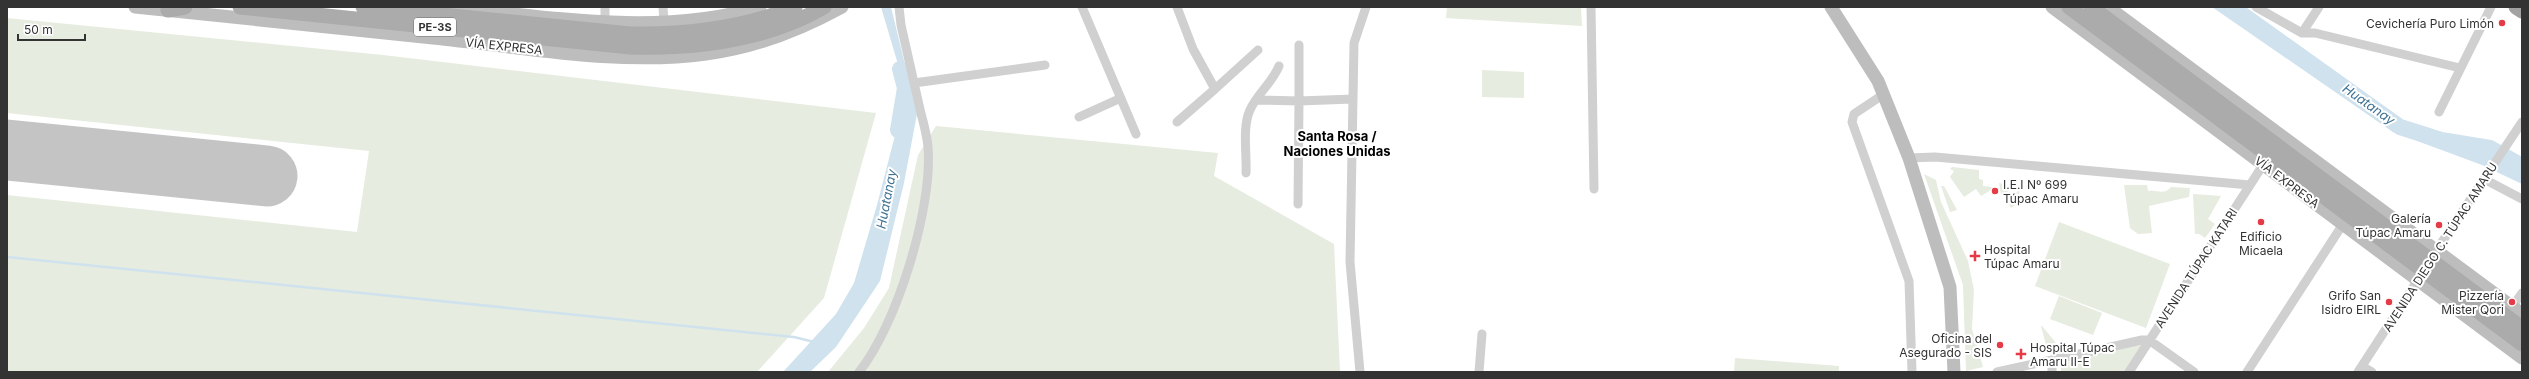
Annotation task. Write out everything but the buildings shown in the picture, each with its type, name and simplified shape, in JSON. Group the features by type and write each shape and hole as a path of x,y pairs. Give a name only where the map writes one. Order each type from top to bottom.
{"highway":[{"path":"2516,7 2522,11"}],"main road":[{"name":"VÍA EXPRESA","path":"135,7 584,54 669,58 708,54 746,47 782,35 842,7"},
{"path":"168,10 185,7"},
{"name":"VÍA EXPRESA","path":"240,7 630,41 668,35 706,32 743,25 795,7"},
{"name":"VÍA EXPRESA","path":"363,7 630,41 669,48 707,45 745,38 782,26 824,7"},
{"name":"PE-3S","path":"454,7 546,12 605,21 664,22 712,19 760,7"},
{"path":"1831,7 1884,94 1909,158 1950,287 1954,372"},
{"name":"VÍA EXPRESA","path":"2052,7 2343,224 2517,310"},
{"name":"VÍA EXPRESA","path":"2069,7 2097,13 2207,102 2427,266 2522,328"},
{"path":"2097,13 2114,54"},
{"path":"2097,13 2135,27"},
{"name":"VÍA EXPRESA","path":"2135,27 2189,67 2522,344"},
{"path":"2189,67 2207,102"},
{"path":"2171,96 2207,102"},
{"name":"VÍA EXPRESA","path":"2427,266 2522,358"}],"street":[{"path":"605,7 605,21"},
{"path":"663,7 664,22"},
{"path":"859,372 875,346 897,298 912,257 922,214 929,168 928,145 899,7"},
{"path":"1082,7 1136,134"},
{"path":"1177,7 1193,48 1215,89"},
{"path":"1360,372 1350,262 1354,43 1366,7"},
{"path":"1591,7 1594,189"},
{"path":"2256,7 2302,33 2315,33 2460,68"},
{"path":"2302,33 2319,7"},
{"path":"2439,112 2491,7"},
{"path":"1298,204 1299,44"},
{"path":"1177,122 1258,50"},
{"path":"914,83 1045,64"},
{"path":"1246,172 1247,120 1257,100 1274,79 1279,66"},
{"path":"1884,94 1854,114 1852,122 1909,281 1912,372"},
{"path":"1079,117 1121,98"},
{"path":"1257,100 1299,101 1353,99"},
{"name":"AVENIDA DIEGO C. TÚPAC AMARU","path":"2360,369 2522,122"},
{"path":"1909,158 1935,157 2250,185"},
{"name":"AVENIDA TÚPAC KATARI","path":"2129,372 2263,165"},
{"path":"2484,179 2522,199"},
{"path":"2247,372 2343,224"},
{"path":"2517,310 2522,293"},
{"path":"1479,372 1482,334"},
{"path":"1997,372 2149,340 2194,372"},
{"path":"2052,360 2052,372"},
{"path":"2360,369 2372,372"}],"shaded area":[{"path":"1447,7 1581,7 1582,26 1446,18"},
{"path":"7,18 383,55 876,113 824,298 757,372 7,372 7,195 357,232 369,151 7,113"},
{"path":"1482,70 1524,72 1524,98 1482,97"},
{"path":"936,126 1218,153 1214,176 1334,244 1340,372 828,372 864,328 889,288 918,155"},
{"path":"1952,167 1979,170 1979,179 1983,180 1983,186 1992,187 1991,190 1981,196 1976,189 1964,197 1950,177 1954,171 1950,169"},
{"path":"1924,174 1936,180 1941,202 1968,261 1974,290 1972,329 1983,367 1966,371 1963,285"},
{"path":"1999,183 2003,184 2009,191 2001,194"},
{"path":"2124,185 2147,185 2148,191 2161,192 2166,191 2171,187 2190,188 2189,197 2149,206 2152,233 2138,234 2130,228"},
{"path":"1941,186 1944,186 1957,210 1950,212"},
{"path":"2019,191 2020,201 2011,208 2006,197"},
{"path":"2193,194 2221,196 2208,219 2215,224 2205,238 2199,234 2195,234"},
{"path":"2059,222 2170,264 2146,328 2035,286"},
{"path":"2059,296 2102,313 2093,335 2050,319"},
{"path":"2042,326 2056,343 2046,345"},
{"path":"2145,344 2125,372 2061,372 2060,361"},
{"path":"1735,358 1839,366 1839,372 1734,372"}],"water":[{"path":"881,7 891,7 917,114 904,183 880,281 836,347 810,372 783,372 836,314 854,283 877,205 900,116 905,88"},
{"path":"2212,7 2232,7 2400,127 2441,140 2490,148 2522,166 2522,184 2482,165 2393,132"}],"waterway":[{"name":"Huatanay","path":"2232,7 2400,127 2441,140 2490,148 2522,166"},
{"name":"Huatanay","path":"898,130 905,88 900,69"},
{"path":"7,257 794,337 814,342"}],"runway":[{"path":"7,150 267,176"}],"place":[{"name":"Cevichería Puro Limón","path":"2502,23"},
{"name":"I.E.I Nº 699 Túpac Amaru","path":"1995,191"},
{"name":"Edificio Micaela","path":"2261,222"},
{"name":"Galería Túpac Amaru","path":"2439,225"},
{"name":"Hospital Túpac Amaru","path":"1975,256"},
{"name":"Grifo San Isidro EIRL","path":"2389,302"},
{"name":"Pizzería Mister Qori","path":"2512,302"},
{"name":"Oficina del Asegurado - SIS","path":"2000,345"},
{"name":"Hospital Túpac Amaru II-E","path":"2021,354"}],"district":[{"name":"Santa Rosa / Naciones Unidas","path":"1337,144"}]}
